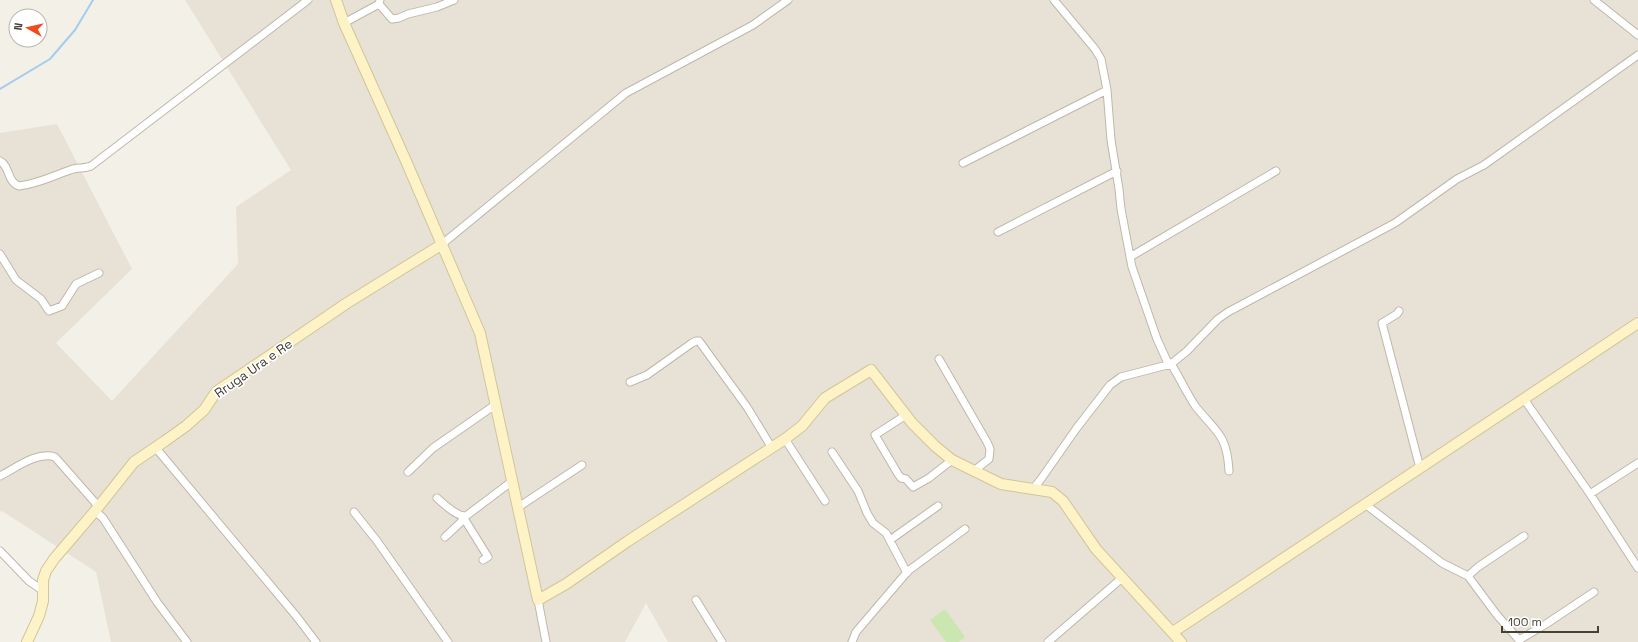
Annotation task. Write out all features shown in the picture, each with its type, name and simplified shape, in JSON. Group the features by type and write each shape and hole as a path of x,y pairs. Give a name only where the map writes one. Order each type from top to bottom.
{"street":[{"path":"0,161 5,165 14,184 18,186 56,176 71,169 81,169 92,166 308,0"},
{"path":"336,0 344,23 406,161 480,333 546,642"},
{"path":"344,23 380,2 392,18 399,18 408,14 437,7 454,0"},
{"path":"441,244 626,93 753,25 788,0"},
{"path":"1054,0 1095,49 1101,59 1107,90 1111,140 1117,171 1121,209 1130,257 1157,339 1167,361 1171,364 1196,407 1217,430 1226,446 1229,471"},
{"path":"1594,0 1638,35"},
{"path":"1033,489 1110,385 1120,377 1171,364 1187,351 1218,319 1228,312 1394,223 1457,179 1484,165 1638,55"},
{"path":"963,163 1107,90"},
{"path":"998,232 1117,171"},
{"path":"1130,257 1276,171"},
{"name":"Rruga Ura e Re","path":"27,642 39,616 43,601 43,580 46,571 54,559 97,510 134,462 181,430 204,410 216,392 347,303 441,244"},
{"path":"0,254 16,280 41,299 49,311 62,306 76,284 99,273"},
{"path":"1399,311 1382,323 1420,468"},
{"path":"1173,632 1638,323"},
{"path":"630,382 647,375 692,343 699,341 746,407 772,448"},
{"path":"939,359 973,415 990,450 989,459 975,470"},
{"path":"538,600 566,584 628,541 785,439 802,426 825,398 869,370 875,373 906,414 935,446 952,460 1001,484 1012,487 1052,492 1064,501 1096,549 1181,642"},
{"path":"1524,399 1590,494 1638,568"},
{"path":"408,472 433,448 495,405"},
{"path":"906,414 875,435 885,455 900,476 906,479 912,487 929,478 952,460"},
{"path":"785,439 825,501"},
{"path":"155,447 297,617 316,642"},
{"path":"832,452 858,492 867,514 873,523 886,533 907,573"},
{"path":"0,476 35,458 49,455 55,457 103,518 157,602 187,642"},
{"path":"1590,494 1638,464"},
{"path":"517,508 582,465"},
{"path":"444,537 461,522 464,516 512,482"},
{"path":"437,498 458,514 464,516"},
{"path":"1365,504 1442,563 1468,576 1497,615 1519,640 1594,592"},
{"path":"890,540 938,506"},
{"path":"354,512 377,540 448,642"},
{"path":"464,516 488,557 483,560"},
{"path":"852,642 856,632 907,573 965,529"},
{"path":"1468,576 1478,567 1524,536"},
{"path":"0,551 29,581 42,590"},
{"path":"1048,642 1122,578"},
{"path":"696,600 722,642"}],"shaded area":[{"path":"185,0 1638,0 1638,642 668,642 646,603 625,642 111,642 96,572 2,511 0,512 0,133 57,124 132,269 56,343 112,401 238,264 236,207 291,170"}],"green space":[{"path":"945,609 965,637 959,642 946,642 930,620"}],"waterway":[{"path":"0,89 50,59 75,30 93,0"}]}
